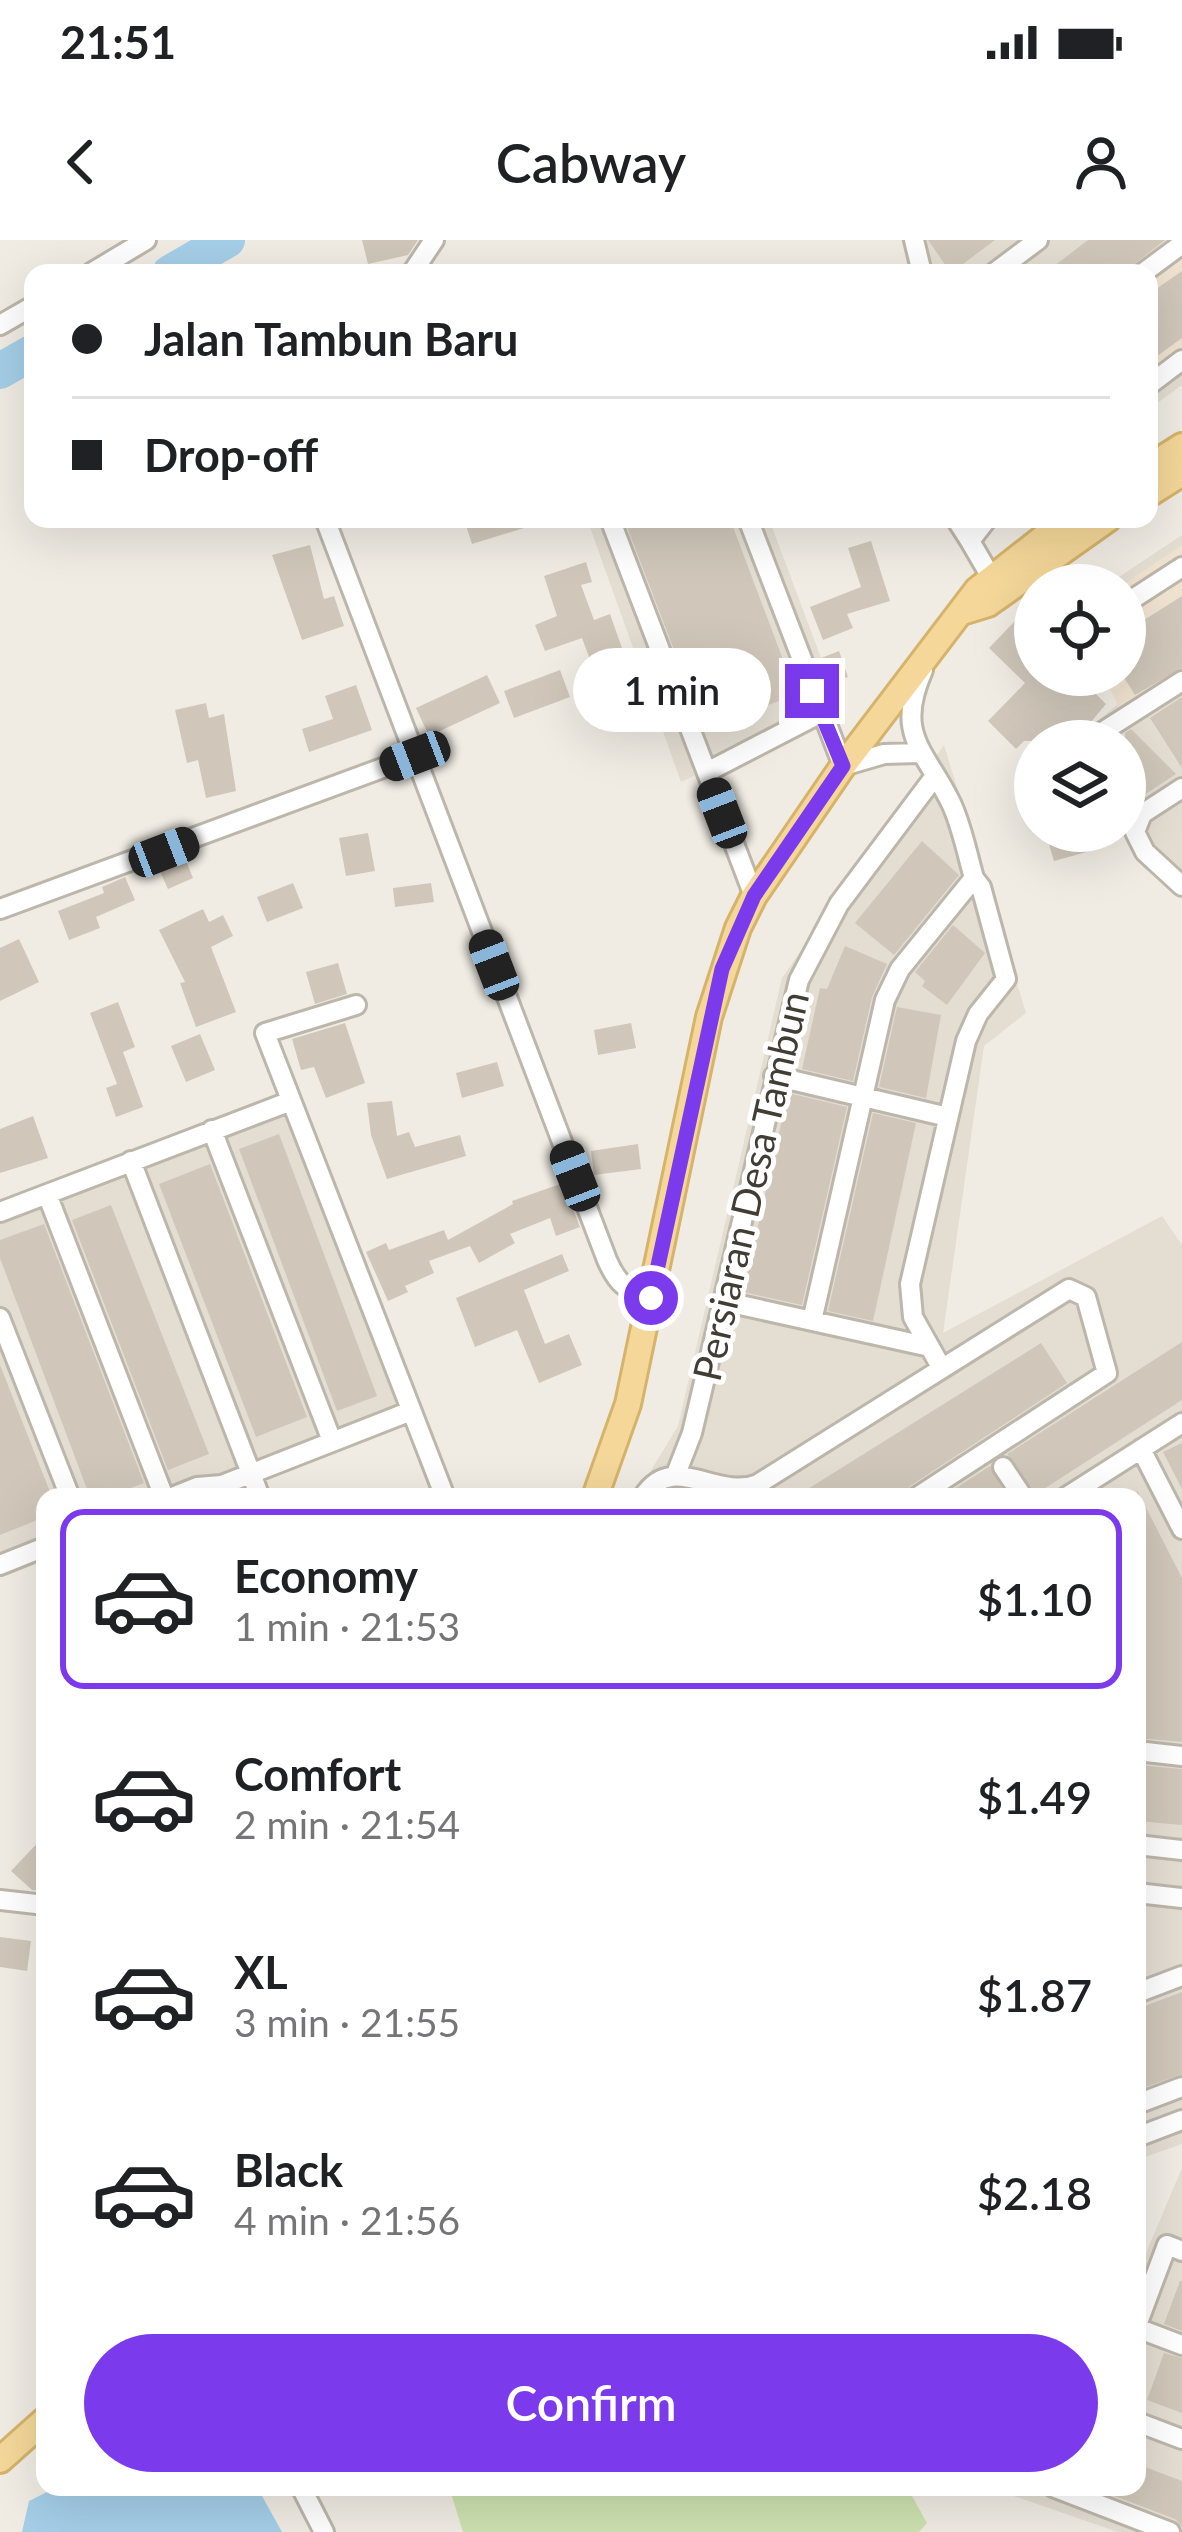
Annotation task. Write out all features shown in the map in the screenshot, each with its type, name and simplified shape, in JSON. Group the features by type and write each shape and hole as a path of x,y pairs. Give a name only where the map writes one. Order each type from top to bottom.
{"main road":[{"path":"598,1488 628,1404 709,1017 722,969 754,896 843,766 934,646 991,577 1055,528"},
{"path":"962,612 988,604 1095,528"},
{"path":"0,2460 36,2428"}],"street":[{"path":"106,264 146,240"},
{"path":"1007,264 1038,240"},
{"path":"1155,264 1182,244"},
{"path":"1158,378 1182,360"},
{"path":"329,528 616,1281 626,1290 651,1298"},
{"path":"613,528 754,896"},
{"path":"751,528 843,766 884,754 919,753"},
{"path":"962,528 991,577"},
{"path":"970,541 980,528"},
{"path":"1146,591 1182,568"},
{"path":"934,646 912,699 914,735 919,753 952,806 974,878 981,886 1006,979 971,1026 910,1284 913,1317 941,1367"},
{"path":"1121,720 1182,681"},
{"path":"706,772 821,713"},
{"path":"0,910 415,756"},
{"name":"Persiaran Desa Tambun","path":"676,1474 692,1433 790,1009 810,952 839,904 934,776"},
{"path":"1182,788 1136,823 1139,842 1182,886"},
{"path":"812,1321 885,1000 900,969 974,878"},
{"path":"356,1006 265,1033 411,1411 436,1488"},
{"path":"774,1076 948,1118"},
{"path":"0,1212 291,1101"},
{"path":"212,1130 332,1441"},
{"path":"131,1161 256,1488"},
{"path":"46,1194 164,1488"},
{"path":"757,1488 1069,1289 1086,1297 1107,1372 931,1488"},
{"path":"722,1300 930,1347"},
{"path":"0,1318 66,1488"},
{"path":"200,1488 251,1474 411,1411"},
{"path":"1080,1488 1182,1423"},
{"path":"1141,1449 1182,1529"},
{"path":"1003,1467 1017,1488"},
{"path":"650,1488 655,1481 676,1474 722,1488"},
{"path":"0,1564 36,1550"},
{"path":"1146,1752 1182,1756"},
{"path":"1146,1847 1182,1850"},
{"path":"1146,1894 1182,1898"},
{"path":"0,1900 36,1904"},
{"path":"1146,1990 1182,1976"},
{"path":"1146,2101 1182,2087"},
{"path":"1146,2134 1182,2120"},
{"path":"1146,2302 1167,2245 1182,2251"},
{"path":"1146,2330 1182,2345"},
{"path":"1146,2425 1182,2439"},
{"path":"306,2496 324,2532"},
{"path":"1076,2496 1170,2532"}],"shaded area":[{"path":"902,240 1182,240 1182,385 1158,402 1158,264 907,264"},
{"path":"1182,242 1182,359 1158,377 1158,265"},
{"path":"590,528 772,528 839,706 681,782"},
{"path":"1182,535 1182,894 1146,845 1146,720 1099,720 1119,703 1115,696 1146,696 1146,564 1138,564"},
{"path":"1182,545 1182,678 1122,715 1113,696 1146,696 1146,569"},
{"path":"944,745 1026,1013 984,1046 943,1333 1162,1216 1182,1245 1182,2144 1146,2157 1146,1488 640,1488 678,1426 782,978"},
{"path":"296,1102 411,1411 217,1488 36,1488 36,1560 0,1574 0,1213"},
{"path":"1182,2168 1182,2532 1118,2532 1014,2496 1146,2496 1146,2253"}],"green space":[{"path":"452,2496 912,2496 927,2523 919,2532 463,2532"}],"water":[{"path":"39,2496 262,2496 282,2532 22,2532 29,2501"}],"building":[{"path":"362,240 418,240 408,255 368,264"},
{"path":"928,240 995,240 963,264 945,264"},
{"path":"1088,240 1165,240 1134,264 1057,264"},
{"path":"1182,271 1182,338 1158,355 1158,288"},
{"path":"467,528 524,528 472,544"},
{"path":"627,528 733,528 796,694 705,731"},
{"path":"871,541 890,601 847,614 853,628 823,640 810,607 861,587 848,548"},
{"path":"310,545 324,599 334,596 344,626 302,640 272,555"},
{"path":"586,562 592,582 581,585 594,620 610,614 624,654 592,665 582,638 545,651 535,625 557,616 544,576"},
{"path":"1182,596 1182,668 1146,689 1146,619"},
{"path":"1014,622 1014,672 989,648"},
{"path":"839,651 848,677 830,683 821,658"},
{"path":"560,670 570,697 514,718 504,691"},
{"path":"487,675 500,703 429,736 416,708"},
{"path":"356,685 372,730 309,752 302,729 333,719 325,696"},
{"path":"1014,694 1098,696 1106,704 1093,720 1014,720 1014,747 988,721"},
{"path":"1182,697 1182,768 1150,718"},
{"path":"206,703 209,718 224,714 236,791 206,798 198,760 187,763 175,710"},
{"path":"1146,744 1176,774 1146,794"},
{"path":"368,833 375,871 346,876 339,838"},
{"path":"922,841 959,875 894,955 855,923"},
{"path":"1051,852 1087,852 1054,861"},
{"path":"184,856 193,878 168,889 158,867"},
{"path":"125,877 135,900 96,917 100,928 69,940 58,911 104,893 102,887"},
{"path":"293,883 303,908 267,922 257,897"},
{"path":"431,883 434,902 395,907 393,888"},
{"path":"203,909 209,922 223,915 233,936 211,947 236,1012 196,1027 180,983 185,982 159,930"},
{"path":"953,925 985,953 947,1005 922,986 925,981 915,972"},
{"path":"19,939 39,982 0,1001 0,948"},
{"path":"845,946 887,964 872,997 853,1081 802,1069 820,988 827,989"},
{"path":"338,963 347,994 315,1004 306,972"},
{"path":"118,1002 135,1047 123,1052 143,1107 116,1117 106,1088 117,1084 90,1013"},
{"path":"897,1007 941,1015 926,1098 879,1087"},
{"path":"345,1023 365,1083 326,1098 314,1067 301,1070 292,1039"},
{"path":"631,1023 636,1048 598,1055 594,1030"},
{"path":"200,1034 215,1070 186,1082 171,1046"},
{"path":"497,1062 504,1086 462,1098 456,1073"},
{"path":"788,1093 847,1107 802,1305 743,1292"},
{"path":"392,1101 397,1136 409,1132 415,1147 460,1135 466,1156 387,1179 371,1135 367,1103"},
{"path":"873,1113 916,1123 873,1321 828,1311"},
{"path":"33,1116 48,1158 0,1173 0,1129"},
{"path":"279,1134 377,1396 337,1411 239,1149"},
{"path":"638,1144 641,1169 594,1175 591,1151"},
{"path":"210,1164 307,1417 256,1437 159,1184"},
{"path":"563,1183 580,1227 556,1236 550,1218 510,1234 515,1243 479,1263 470,1246 429,1261 434,1273 405,1286 408,1292 388,1301 366,1252 386,1243 389,1250 444,1230 448,1240 512,1201"},
{"path":"111,1205 209,1454 168,1470 72,1220"},
{"path":"44,1224 144,1483 130,1488 87,1488 0,1258 0,1240"},
{"path":"562,1254 569,1271 524,1290 545,1344 569,1334 582,1365 539,1383 517,1330 475,1347 456,1298"},
{"path":"1182,1342 1182,1400 1045,1488 1032,1488 1007,1454"},
{"path":"1041,1343 1067,1383 909,1488 809,1488"},
{"path":"0,1365 48,1488 36,1488 36,1521 0,1535"},
{"path":"1182,1443 1182,1489 1163,1452"},
{"path":"990,1466 1002,1488 956,1488"},
{"path":"1146,1508 1182,1578 1182,1742 1146,1739"},
{"path":"1146,1766 1182,1769 1182,1825 1146,1822"},
{"path":"36,1845 36,1890 11,1871"},
{"path":"0,1937 31,1941 27,1971 0,1967"},
{"path":"1182,1992 1182,2074 1146,2087 1146,2006"},
{"path":"1182,2281 1182,2331 1164,2324"},
{"path":"1164,2353 1182,2358 1182,2413 1147,2400"},
{"path":"1146,2467 1182,2481 1182,2527 1175,2519 1115,2496 1146,2496"}],"waterway":[{"path":"186,264 227,240"},
{"path":"0,371 24,357"}],"route":[{"path":"651,1298 722,969 754,896 843,766 812,691"}]}
